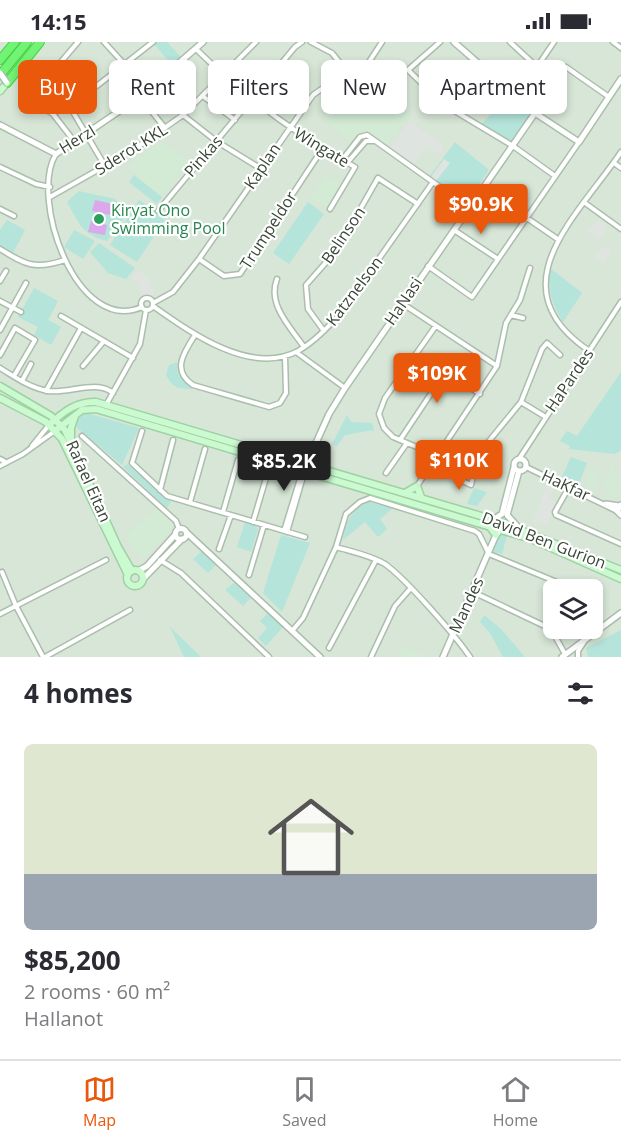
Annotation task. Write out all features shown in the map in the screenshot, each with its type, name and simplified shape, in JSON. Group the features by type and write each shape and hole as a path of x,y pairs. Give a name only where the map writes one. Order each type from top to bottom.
{"highway":[{"path":"0,60 15,42"},
{"path":"0,74 27,42"},
{"path":"3,82 40,42"}],"main road":[{"path":"0,91 3,82"},
{"name":"Rafael Eitan","path":"0,386 55,419 62,426 72,442 114,540 133,572"},
{"name":"Rafael Eitan","path":"0,398 49,425 55,431 65,445 133,572"},
{"name":"David Ben Gurion","path":"49,425 70,408 83,403 106,405 422,498 491,522 498,532 531,539 621,579"},
{"name":"David Ben Gurion","path":"76,413 87,408 96,409 304,471 491,522 521,528 621,570"},
{"path":"55,431 76,413"},
{"path":"72,442 70,428 76,413"},
{"path":"405,493 417,486"},
{"path":"417,486 417,492 422,498"},
{"path":"133,572 143,579 140,584 134,586 128,582 133,572"}],"street":[{"path":"63,60 78,42"},
{"path":"104,42 120,60"},
{"path":"131,60 153,42"},
{"name":"Herzl","path":"183,60 203,42"},
{"name":"Sderot KKL","path":"239,60 256,42"},
{"name":"Pinkas","path":"284,60 302,42"},
{"path":"311,42 332,53 338,60"},
{"name":"Kaplan","path":"370,60 382,42"},
{"path":"440,42 408,70 443,104 513,146 555,176"},
{"path":"454,42 475,60"},
{"path":"510,42 529,60"},
{"path":"542,60 554,42"},
{"path":"613,42 621,48"},
{"name":"Wingate","path":"196,49 208,61"},
{"path":"567,69 609,97"},
{"path":"0,74 3,82"},
{"path":"427,266 472,297 621,79"},
{"name":"Kaplan","path":"153,304 173,292 199,260 289,127 313,95 321,89"},
{"name":"Sderot KKL","path":"50,197 165,128 208,92"},
{"path":"204,96 235,120"},
{"path":"53,114 74,141"},
{"path":"75,114 105,166"},
{"name":"Herzl","path":"0,125 56,154 114,114"},
{"path":"154,114 165,128"},
{"name":"Pinkas","path":"158,211 240,114"},
{"name":"Wingate","path":"271,114 355,167 330,209"},
{"name":"HaNasi","path":"307,463 329,414 345,388 401,303 534,114"},
{"path":"537,114 579,142"},
{"path":"183,115 216,141 260,168"},
{"path":"342,160 364,135 468,207"},
{"path":"347,163 366,141 374,141"},
{"name":"Trumpeldor","path":"199,260 224,276 240,274 323,148"},
{"path":"588,350 574,340 557,321 545,288 546,266 559,240 621,152"},
{"path":"56,154 50,187 53,228 72,275 84,291 111,307 130,310 144,308 153,304 146,298 141,301 144,308 142,339 106,405"},
{"path":"614,162 621,168"},
{"path":"0,167 36,184 50,187"},
{"name":"Belinson","path":"324,331 308,309 306,285 337,250 378,178 418,204"},
{"name":"Katznelson","path":"153,304 195,335 224,350 242,354 285,356 296,352 324,331 340,314 433,182"},
{"path":"482,187 559,240"},
{"path":"585,203 621,229"},
{"path":"0,209 14,216"},
{"path":"453,229 498,259"},
{"path":"0,249 32,266 46,266 65,260"},
{"path":"417,486 498,366 506,323 520,300 530,268"},
{"path":"0,281 6,271"},
{"path":"277,279 272,291 275,302 304,347"},
{"path":"0,330 26,283"},
{"path":"0,301 21,312"},
{"path":"401,303 498,366"},
{"name":"HaPardes","path":"519,459 544,416 621,303"},
{"path":"511,315 523,318"},
{"path":"61,316 133,358"},
{"path":"435,327 385,398 380,414 384,428 400,440 438,456"},
{"path":"0,355 15,328 35,340 14,376"},
{"path":"46,391 81,328"},
{"path":"195,335 181,359 180,369 186,380 193,385 269,407 280,404 286,393 285,356"},
{"path":"82,366 104,341"},
{"path":"478,457 471,485 458,479 521,402 542,349 547,343 560,355"},
{"path":"296,352 345,388"},
{"path":"22,381 31,364"},
{"path":"0,368 46,391 103,387 113,393"},
{"path":"400,440 446,371 480,394"},
{"path":"403,373 433,391"},
{"path":"521,402 544,416"},
{"path":"32,447 49,425"},
{"path":"1,462 13,459 55,431"},
{"path":"142,431 132,463 167,496 305,537"},
{"path":"82,436 168,513 179,529 195,539 320,657"},
{"path":"160,490 173,440"},
{"path":"386,473 407,443"},
{"path":"190,502 204,449"},
{"path":"516,469 526,467 525,461 519,459 514,462 516,469 507,516 512,523 521,528"},
{"path":"223,512 238,460"},
{"path":"286,531 307,463"},
{"name":"HaKfar","path":"526,467 620,509"},
{"path":"253,522 269,468"},
{"path":"491,522 502,514 516,469"},
{"path":"569,487 555,512 556,515 621,544"},
{"path":"291,631 303,618 336,547 346,514 366,499 383,501 475,531 479,534 489,554 549,579"},
{"path":"219,549 231,515"},
{"path":"498,532 506,524"},
{"path":"249,575 264,525"},
{"path":"143,579 179,529"},
{"path":"133,572 157,559 182,539 186,532"},
{"name":"Mandes","path":"443,657 498,532"},
{"path":"175,535 182,539 195,539"},
{"path":"336,547 386,565 452,634 470,657"},
{"path":"157,559 181,573 269,657"},
{"path":"0,614 106,560"},
{"path":"329,648 376,560"},
{"path":"2,572 16,606 44,657 130,610"},
{"path":"371,657 395,606 410,589"},
{"path":"473,592 543,625"},
{"path":"556,639 564,656 621,614"},
{"path":"578,657 578,651 584,642"}],"shaded area":[{"path":"0,42 621,42 621,657 0,657"},
{"path":"167,42 182,58 168,60 154,44"},
{"path":"407,110 410,113 386,146 361,129 351,141 323,118 326,114 407,114"},
{"path":"491,114 530,114 511,141 481,125"},
{"path":"410,121 443,146 442,154 425,147 412,168 388,151"},
{"path":"158,141 191,161 162,197 127,168"},
{"path":"455,142 489,170 466,203 429,177"},
{"path":"444,159 450,163 436,181 431,177"},
{"path":"189,166 196,171 178,196 175,195 170,202 173,205 165,215 155,208"},
{"path":"134,175 162,197 157,204 129,182"},
{"path":"326,176 342,184 330,209 310,199"},
{"name":"Kiryat Ono Swimming Pool","path":"79,191 115,199 128,212 107,241 87,232 67,202"},
{"path":"95,200 117,205 115,216 92,211"},
{"path":"139,200 166,218 137,262 110,245"},
{"path":"308,202 324,214 289,264 273,253"},
{"path":"7,220 25,230 13,253 0,246 0,230"},
{"path":"599,220 609,226 600,239 586,231"},
{"path":"91,221 107,225 105,235 88,232"},
{"path":"74,230 95,241 83,259 64,247"},
{"path":"99,243 135,268 126,279 108,273 90,252"},
{"path":"602,246 612,252 604,264 594,257"},
{"path":"550,268 582,293 563,322 551,296"},
{"path":"138,270 150,280 154,295 142,297 139,282 132,278"},
{"path":"34,288 58,301 48,320 61,327 51,345 34,335 38,327 18,317"},
{"path":"177,362 178,373 192,389 176,387 166,375 169,365"},
{"path":"621,372 621,450 615,454 569,449 570,446 560,441 567,431 577,436"},
{"path":"86,413 139,428 122,465 77,428 76,421"},
{"path":"347,415 351,422 372,423 374,430 345,435 337,446 332,444"},
{"path":"571,457 587,463 579,484 562,477"},
{"path":"127,464 171,501 167,508 123,467"},
{"path":"613,466 618,481 610,482 611,487 620,486 620,493 607,495 605,477 612,476 610,467"},
{"path":"590,471 598,474 593,489 585,486"},
{"path":"548,481 556,484 549,498 557,503 546,526 533,522"},
{"path":"474,488 487,492 477,506 467,504"},
{"path":"369,502 393,508 380,519 387,529 378,537 365,522 343,540 350,517 358,508"},
{"path":"158,507 174,526 143,559 124,538"},
{"path":"245,522 255,525 258,529 251,552 237,547"},
{"path":"501,534 507,535 502,554 492,552"},
{"path":"281,535 310,543 282,612 263,593"},
{"path":"202,551 216,565 208,573 193,559"},
{"path":"235,582 251,598 243,606 225,590"},
{"path":"268,613 283,627 266,646 258,638 267,628 260,621"},
{"path":"484,615 501,629 525,657 503,657 490,633 480,622"},
{"path":"170,627 201,657 184,657"},
{"path":"621,630 621,657 588,657 586,648"},
{"path":"402,646 428,657 398,657"}],"place":[{"name":"Kiryat Ono Swimming Pool","path":"99,219"}]}
